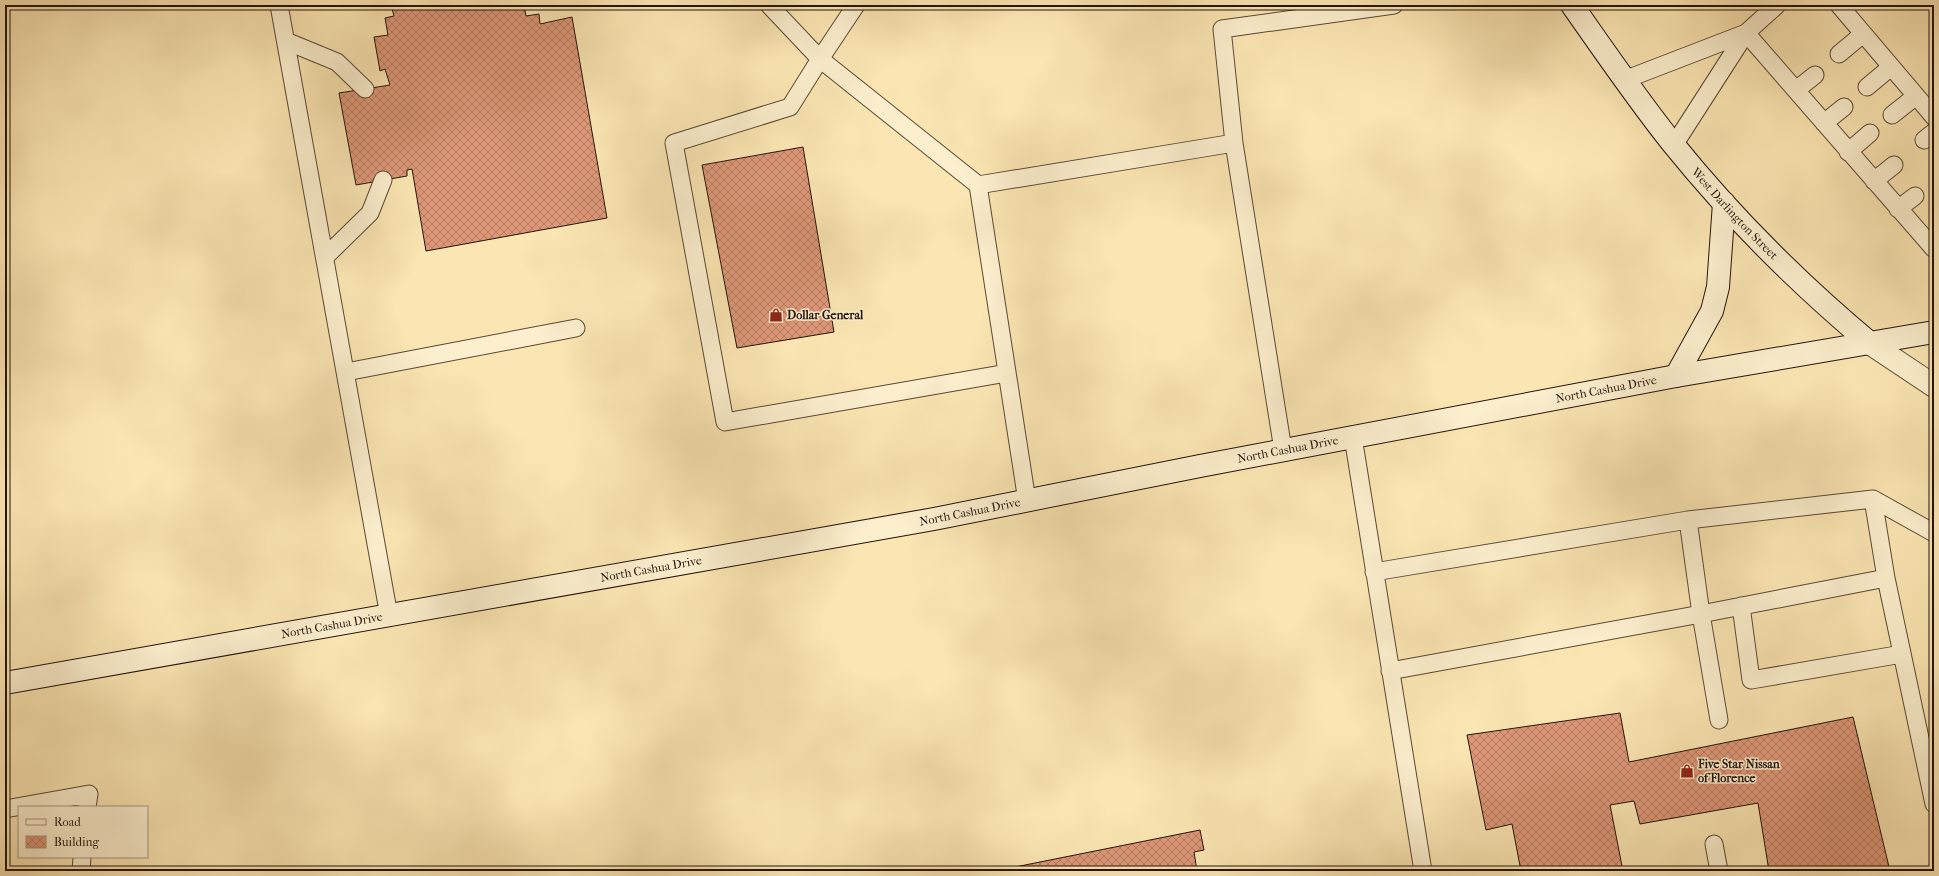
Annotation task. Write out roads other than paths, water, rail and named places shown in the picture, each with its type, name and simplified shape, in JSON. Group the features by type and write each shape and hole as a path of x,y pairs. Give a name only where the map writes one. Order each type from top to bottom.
{"main road":[{"name":"West Darlington Street","path":"1572,5 1624,80 1674,145 1724,203 1777,259 1821,302 1871,344 1934,386"},
{"path":"1676,376 1712,311 1718,287 1724,203"},
{"name":"North Cashua Drive","path":"5,683 934,520 1283,450 1750,362 1871,344 1934,332"}],"lane":[{"path":"279,5 389,616"},
{"path":"769,5 820,59 978,185 1026,501"},
{"path":"856,5 790,107 674,143 725,422 1007,373"},
{"path":"1283,450 1234,143 1222,29 1316,10 1394,5"},
{"path":"1674,145 1746,33 1777,5"},
{"path":"1838,5 1934,117"},
{"path":"1624,80 1746,33"},
{"path":"1746,33 1934,249"},
{"path":"1839,54 1863,34"},
{"path":"286,41 337,62 365,89"},
{"path":"1867,87 1891,67"},
{"path":"1796,90 1815,75"},
{"path":"1892,115 1916,96"},
{"path":"1824,123 1844,107"},
{"path":"1848,152 1870,133"},
{"path":"978,185 1234,143"},
{"path":"1874,181 1894,165"},
{"path":"325,257 370,213 383,180"},
{"path":"1898,209 1915,196"},
{"path":"346,372 576,328"},
{"path":"1353,437 1423,871"},
{"path":"1374,572 1688,520 1873,499 1934,533"},
{"path":"1873,499 1886,578 1934,804"},
{"path":"1688,520 1701,614 1719,720"},
{"path":"1390,671 1701,614 1886,578"},
{"path":"1741,606 1751,680 1902,654"},
{"path":"22,806 89,794 88,806"},
{"path":"5,809 18,807"},
{"path":"1714,844 1719,871"},
{"path":"81,871 82,858"}],"place":[{"name":"Dollar General","path":"776,315"},
{"name":"Five Star Nissan of Florence","path":"1687,771"}]}
